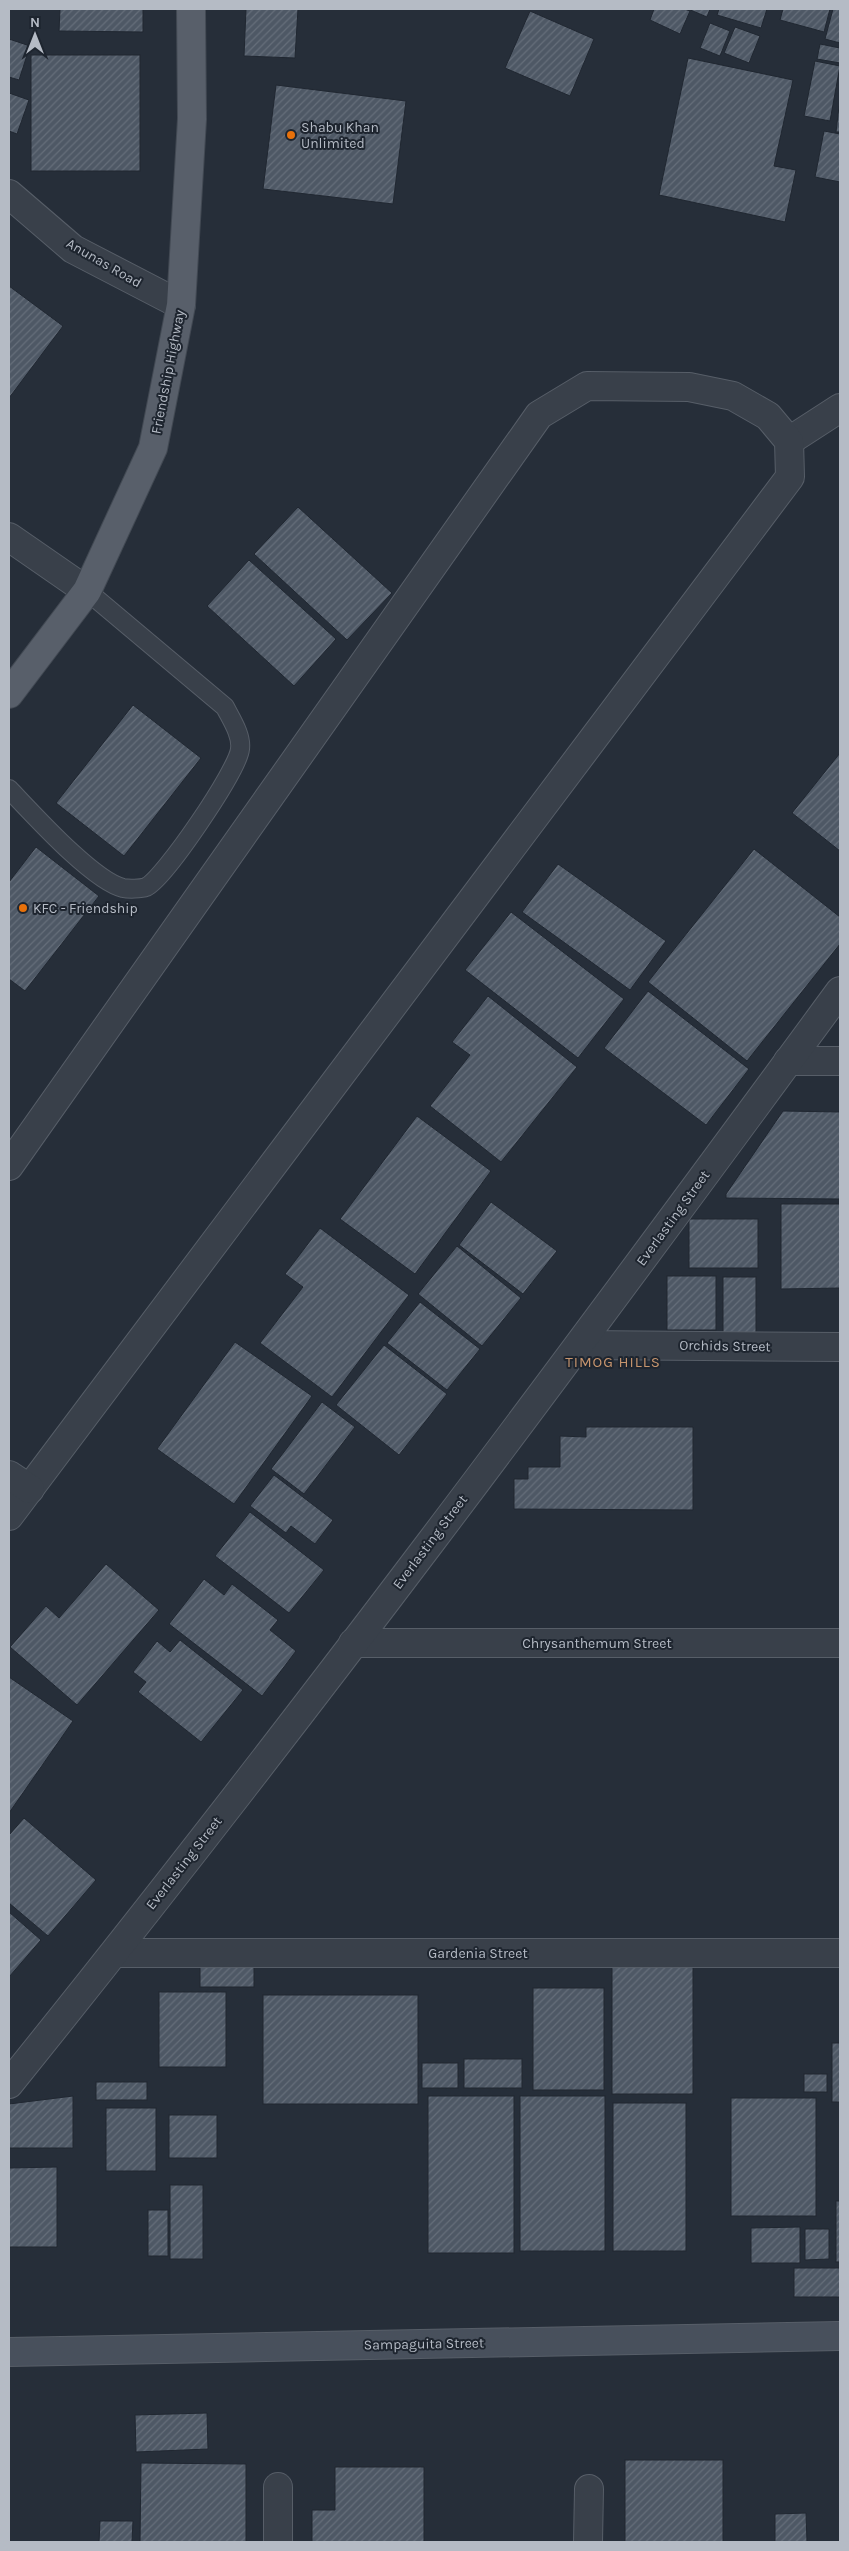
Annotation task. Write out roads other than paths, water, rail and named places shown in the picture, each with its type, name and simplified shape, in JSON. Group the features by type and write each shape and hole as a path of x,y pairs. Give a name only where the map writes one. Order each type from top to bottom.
{"main road":[{"name":"Friendship Highway","path":"9,694 87,591 153,448 181,305 192,119 191,9"},
{"name":"Sampaguita Street","path":"9,2352 840,2336"}],"street":[{"name":"Anunas Road","path":"9,194 73,249 181,305"},
{"path":"9,1166 539,415 587,386 689,387 733,396 768,416 789,441 790,477 19,1482 9,1516"},
{"path":"789,441 840,408"},
{"path":"9,537 87,591"},
{"name":"Everlasting Street","path":"9,2084 115,1953 580,1345 840,991"},
{"path":"788,1061 840,1061"},
{"name":"Orchids Street","path":"580,1345 840,1347"},
{"name":"Chrysanthemum Street","path":"353,1643 840,1643"},
{"name":"Gardenia Street","path":"115,1953 840,1953"},
{"path":"278,2486 278,2542"},
{"path":"588,2542 589,2488"}],"lane":[{"path":"9,789 57,838 107,882 124,888 146,887 164,871 231,775 240,749 236,730 225,707 87,591"}],"place":[{"name":"Shabu Khan Unlimited","path":"291,135"},
{"name":"KFC - Friendship","path":"23,908"}],"district":[{"name":"TIMOG HILLS","path":"613,1362"}]}
